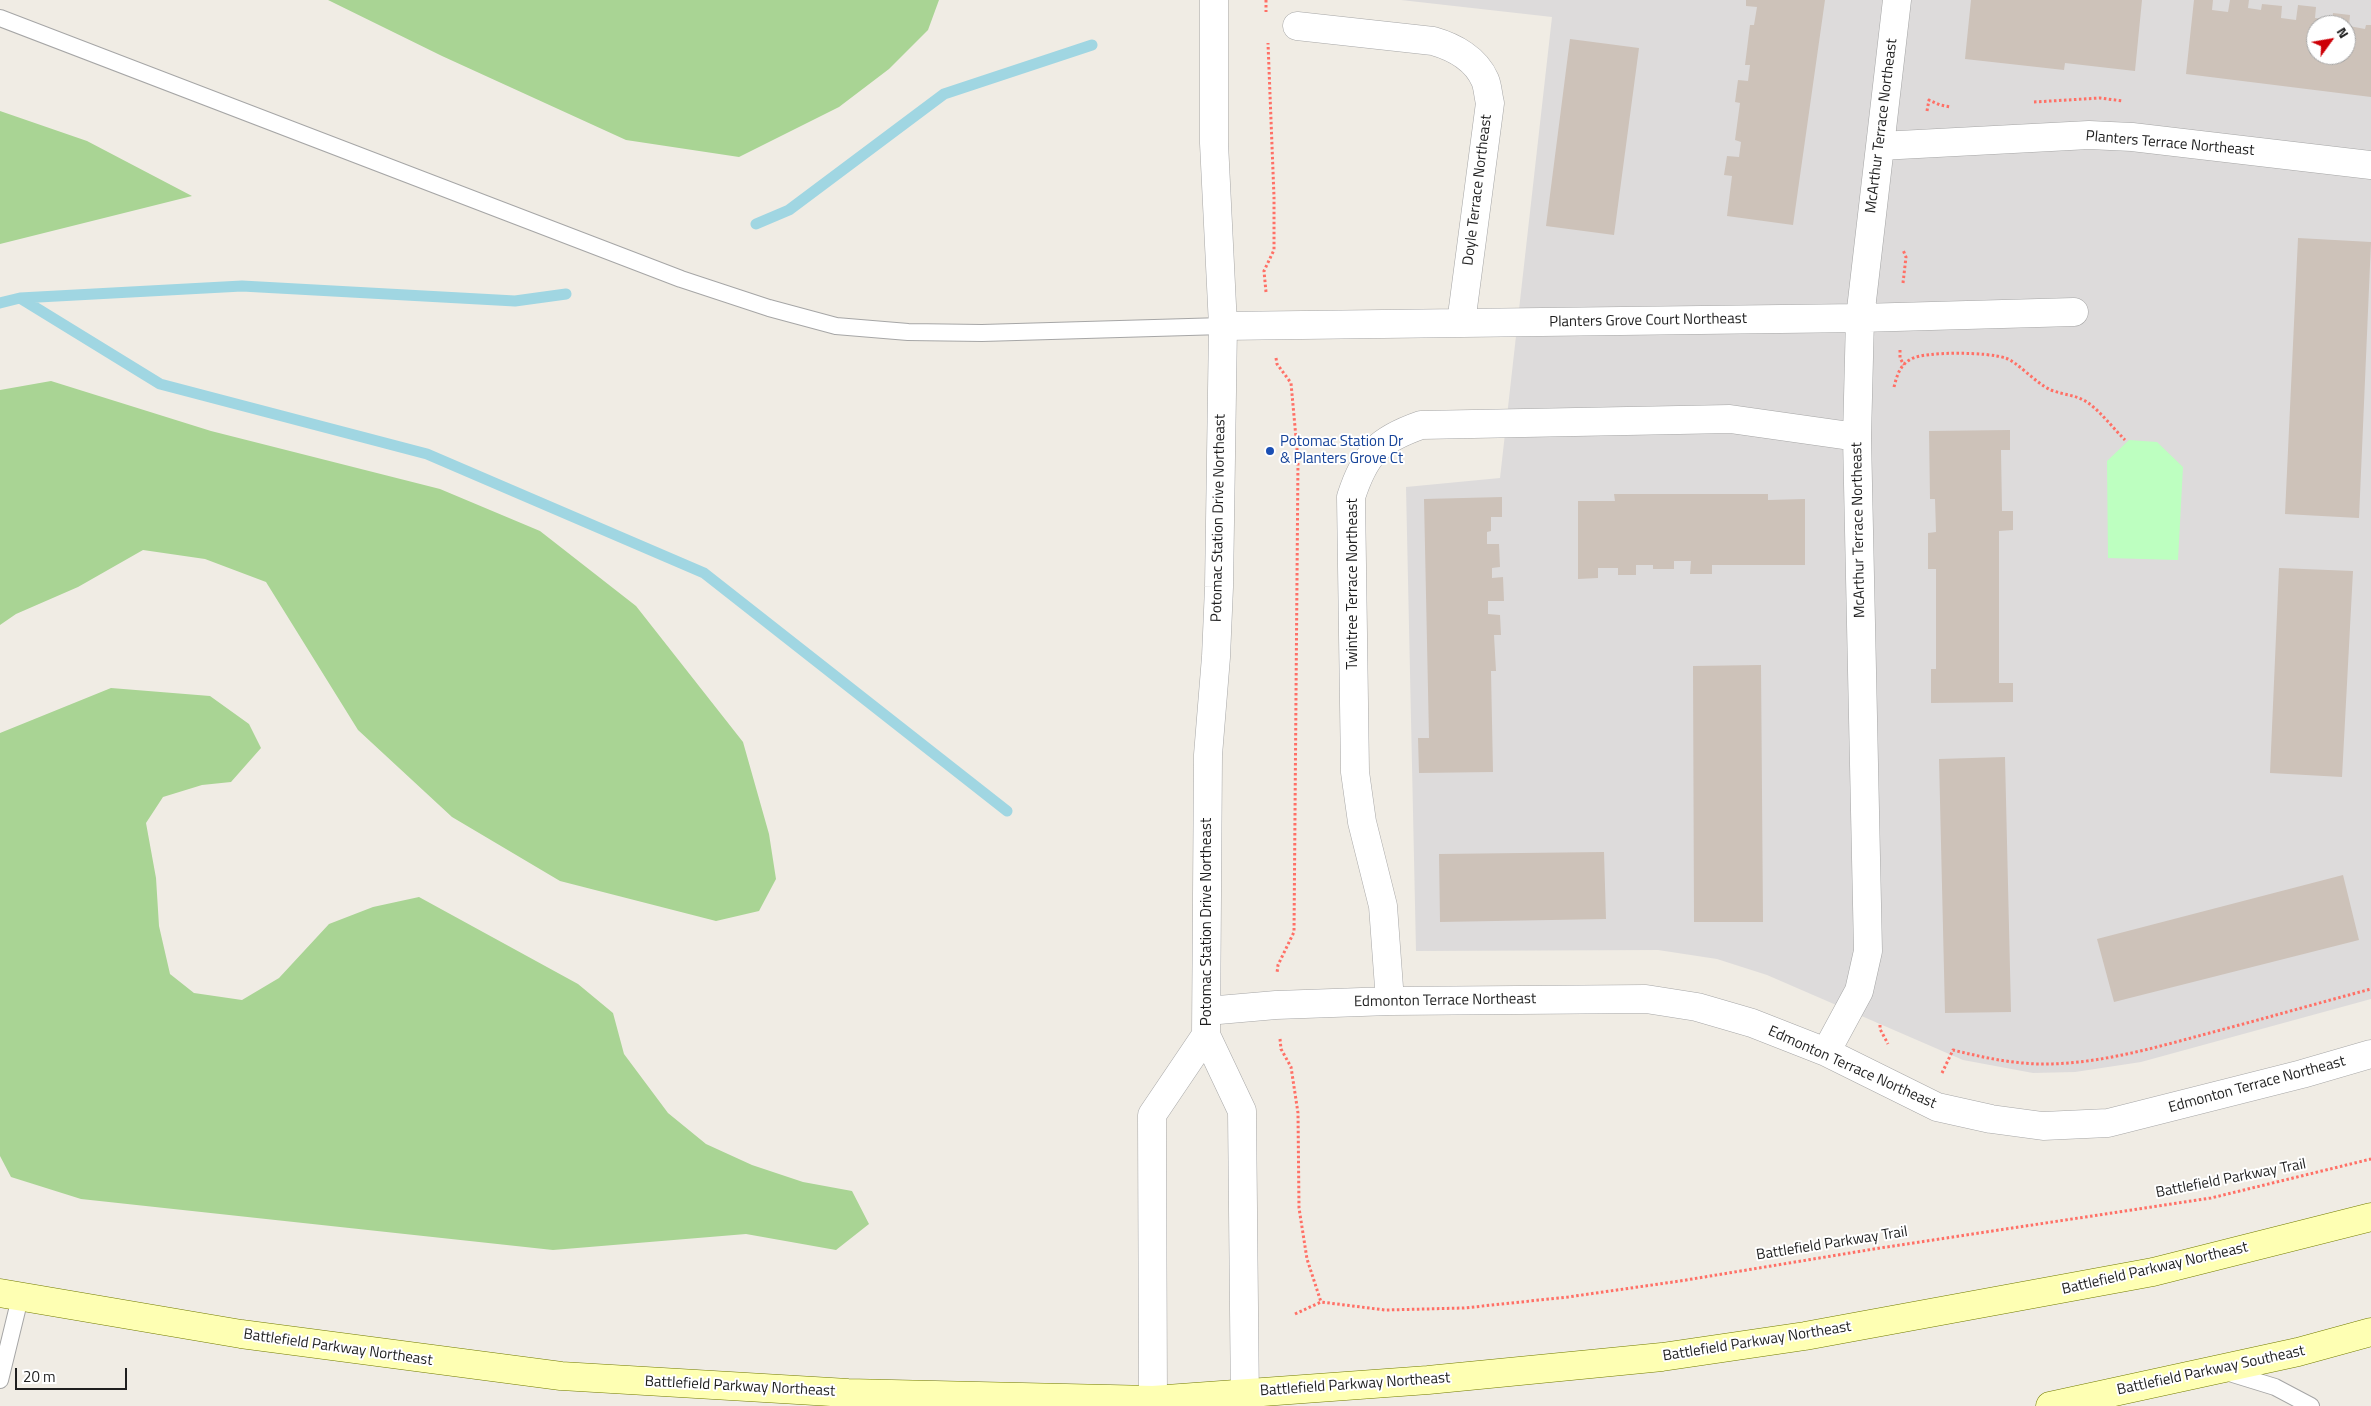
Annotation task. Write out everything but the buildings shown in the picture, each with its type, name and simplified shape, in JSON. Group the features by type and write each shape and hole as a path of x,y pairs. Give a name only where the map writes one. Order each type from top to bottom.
{"main road":[{"name":"Battlefield Parkway Northeast","path":"10,1296 241,1334 561,1376 848,1393 1153,1403 1245,1400 1653,1358 1805,1336 2153,1272 2371,1217"},
{"name":"Battlefield Parkway Southeast","path":"2050,1406 2298,1352 2371,1332"}],"street":[{"name":"Potomac Station Drive Northeast","path":"1214,0 1214,143 1223,326 1219,587 1216,657 1208,755 1206,1023 1242,1111 1245,1400"},
{"name":"McArthur Terrace Northeast","path":"1826,1052 1859,991 1868,951 1857,437 1860,318 1897,0"},
{"name":"Doyle Terrace Northeast","path":"1298,26 1434,41 1449,45 1471,60 1485,80 1490,103 1461,323"},
{"name":"Planters Terrace Northeast","path":"1880,146 2089,135 2132,137 2371,165"},
{"name":"Planters Grove Court Northeast","path":"1223,326 1860,318 2074,312"},
{"name":"Twintree Terrace Northeast","path":"1390,1001 1383,906 1362,822 1355,772 1351,497 1360,470 1376,449 1396,434 1421,425 1730,419 1857,437"},
{"name":"Edmonton Terrace Northeast","path":"1206,1023 1276,1005 1390,1001 1646,999 1697,1007 1752,1023 1826,1052 1937,1107 1991,1119 2043,1126 2108,1122 2302,1074 2371,1054"},
{"name":"Potomac Station Drive Northeast","path":"1153,1403 1152,1115 1206,1023"}],"lane":[{"path":"0,18 681,279 769,308 836,326 908,332 982,333 1223,326"},
{"path":"0,1380 10,1296"},
{"path":"2218,1370 2275,1387 2311,1406"}],"path":[{"path":"1266,0 1267,20"},
{"path":"1268,39 1274,197 1274,250 1264,271 1270,326 1277,364 1291,383 1298,460 1294,932 1278,965 1276,1005 1281,1049 1291,1067 1298,1113 1299,1208 1307,1259 1321,1302 1295,1314"},
{"path":"1893,396 1893,388 1899,369 1910,359 1924,354 1998,356 2007,358 2036,382 2052,390 2075,396 2088,403 2125,440"},
{"path":"1941,1074 1952,1050 2011,1062 2040,1064 2077,1062 2121,1055 2371,989"},
{"path":"1881,1023 1880,1029 1883,1038 1892,1050"},
{"name":"Battlefield Parkway Trail","path":"1321,1302 1385,1310 1464,1308 1577,1296 2211,1198 2371,1159"}],"shaded area":[{"path":"1401,0 2371,0 2371,999 2141,1062 2075,1072 2033,1073 1963,1060 1767,975 1717,959 1658,950 1416,951 1406,487 1500,478 1552,17"}],"green space":[{"path":"328,0 939,0 928,30 889,69 839,107 739,157 626,140 442,56"},
{"path":"0,111 87,141 192,196 0,244"},
{"path":"51,381 211,431 440,489 540,531 636,606 743,742 769,834 776,879 759,911 716,921 560,881 452,817 358,730 266,582 205,559 143,550 78,587 16,614 0,625 0,390"},
{"path":"2129,440 2157,442 2183,467 2178,560 2108,558 2107,461"},
{"path":"111,688 210,696 249,724 261,748 231,782 202,785 163,797 146,823 156,878 159,926 170,974 194,993 242,1000 279,978 329,924 373,907 419,897 578,984 613,1013 624,1054 668,1113 706,1144 752,1165 803,1182 852,1191 869,1224 836,1250 746,1234 553,1250 81,1199 11,1177 0,1156 0,733"}],"waterway":[{"path":"756,224 789,210 944,94 1092,45"},
{"path":"0,303 20,298 242,286 515,301 566,294"},
{"path":"20,298 160,384 427,454 704,573 1007,811"}],"place":[{"name":"Potomac Station Dr & Planters Grove Ct","path":"1270,451"}]}
